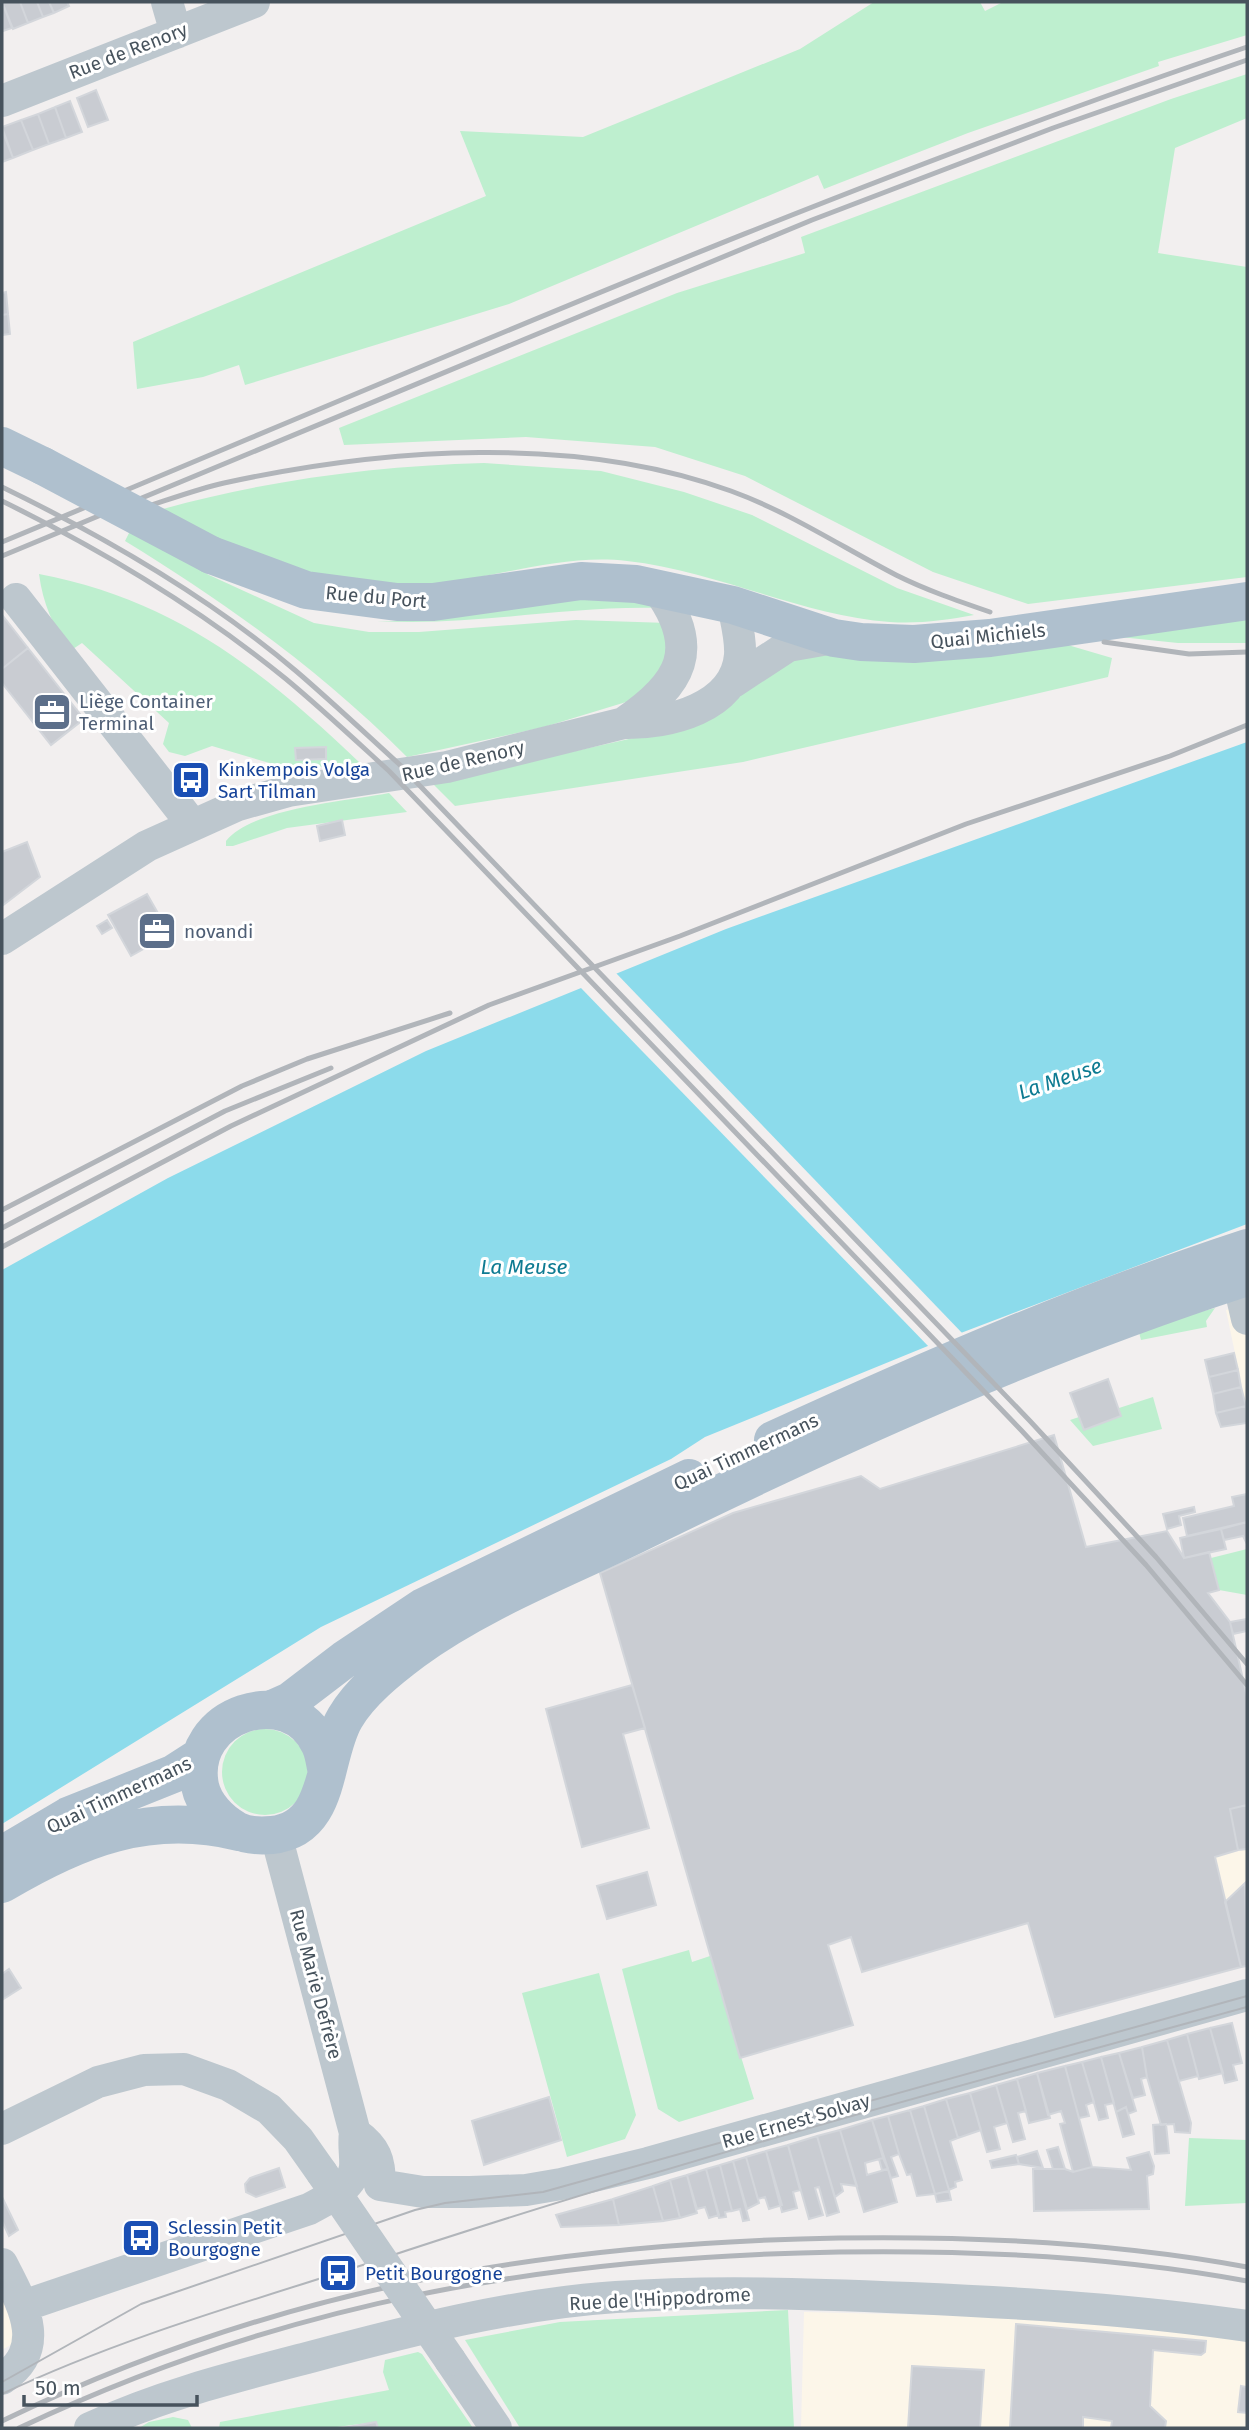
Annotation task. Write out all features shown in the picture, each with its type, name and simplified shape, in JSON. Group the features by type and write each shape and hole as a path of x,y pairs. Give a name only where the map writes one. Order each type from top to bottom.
{"main road":[{"name":"Rue du Port","path":"2,446 211,555 306,590 397,602 433,602 581,581 657,588 725,604"},
{"name":"Quai Michiels","path":"725,604 834,638 891,643 954,641 1247,601"},
{"name":"Quai Timmermans","path":"272,1709 290,1702 354,1652 423,1607 699,1474 933,1367 1131,1289 1244,1268"},
{"name":"Quai Timmermans","path":"327,1773 345,1718 370,1688 444,1628 712,1497 950,1389 1244,1268"},
{"path":"272,1709 300,1720 320,1744 327,1773 319,1803 298,1826 258,1834 214,1814 200,1787 201,1756 215,1729 224,1723 241,1712 272,1709"},
{"name":"Quai Timmermans","path":"2,1855 68,1816 173,1774 201,1756"},
{"name":"Quai Timmermans","path":"2,1884 71,1846 102,1836 155,1826 192,1824 258,1834"}],"street":[{"path":"167,2 176,33"},
{"name":"Rue de Renory","path":"2,101 254,2"},
{"name":"Rue de Renory","path":"624,723 666,691 679,665 680,640 677,621 657,588"},
{"path":"16,599 192,824"},
{"path":"725,604 740,654 733,682"},
{"name":"Rue de Renory","path":"680,640 693,616 725,604"},
{"name":"Rue de Renory","path":"2,939 108,868 192,824 239,805 288,791 380,779 447,766 624,723 646,724 705,706 733,682 788,646 834,638"},
{"path":"1244,1268 1247,1319"},
{"name":"Rue Marie Defrère","path":"258,1834 365,2158"},
{"name":"Rue Ernest Solvay","path":"365,2158 423,2192 502,2192 574,2181 648,2163 1247,1995"},
{"path":"2,2129 98,2082 144,2070 184,2069 228,2085 269,2109 298,2139 496,2428"},
{"path":"23,2306 275,2220 313,2225 337,2220 366,2203 365,2158"},
{"path":"2,2264 29,2320 24,2351 17,2364 2,2379"},
{"name":"Rue de l'Hippodrome","path":"93,2428 143,2404 188,2389 358,2344 531,2308 615,2297 732,2294 1031,2303 1247,2326"}],"shaded area":[{"path":"1247,1304 1247,1411 1226,1310"},
{"path":"1247,1849 1247,1966 1241,1967 1215,1857"},
{"path":"2,2295 24,2337 2,2350"},
{"path":"804,2312 1021,2317 1247,2337 1247,2428 801,2428"}],"green space":[{"path":"874,2 980,2 985,11 1003,2 1247,2 1247,35 1158,62 1159,66 968,133 824,189 818,175 509,304 245,385 239,365 203,377 137,389 133,342 486,196 460,131 583,137 800,49"},
{"path":"1247,74 1247,118 1175,148 1158,253 1247,267 1247,577 1028,604 933,572 745,476 655,447 526,437 344,445 339,428 677,293 805,253 801,237 1171,99"},
{"path":"484,463 601,471 684,492 752,515 897,588 974,615 911,622 857,618 693,574 627,561 560,562 449,582 423,584 395,585 339,579 283,566 232,548 163,509 242,490 322,476 403,467"},
{"path":"130,531 209,575 314,623 369,632 419,632 576,620 668,623 676,661 636,699 544,727 407,757 341,696 272,640 125,541"},
{"path":"39,574 132,601 214,643 288,698 360,763 293,770 212,746 185,756 169,752 163,744 169,723 82,643 70,651 50,614"},
{"path":"580,598 634,600 656,608 586,610 447,621 412,622 377,621 406,621"},
{"path":"1247,617 1247,643 1178,643 1120,637"},
{"path":"1061,643 1112,658 1108,677 743,762 455,806 432,783 696,724 798,653"},
{"path":"389,793 407,812 287,828 226,846 226,841 239,830 278,813"},
{"path":"1215,1308 1206,1321 1207,1327 1141,1340 1138,1328"},
{"path":"1153,1397 1162,1429 1093,1446 1070,1420 1079,1417 1084,1430 1121,1416 1119,1408"},
{"path":"1247,1549 1247,1595 1219,1590 1211,1558"},
{"path":"265,1729 281,1733 295,1742 304,1756 308,1772 304,1788 295,1802 281,1811 265,1815 249,1811 235,1802 226,1788 222,1772 226,1756 235,1742 249,1733"},
{"path":"689,1950 692,1962 710,1956 754,2099 679,2122 658,2109 622,1969"},
{"path":"599,1973 636,2115 625,2139 567,2157 522,1993"},
{"path":"1189,2138 1247,2140 1247,2203 1185,2206"},
{"path":"788,2310 794,2428 520,2428 465,2340 560,2322"},
{"path":"418,2352 473,2428 378,2428 376,2422 329,2428 219,2428 220,2422 389,2390 383,2372 385,2360"},
{"path":"173,2417 188,2420 192,2428 139,2428 149,2422"}],"water":[{"name":"La Meuse","path":"1247,742 1247,1224 945,1339 705,1437 671,1459 321,1627 2,1824 2,1270 168,1178 426,1051 726,929"}],"pier":[{"path":"615,972 964,1335 931,1349 580,987"}],"building":[{"path":"2,2 20,2 28,23 13,29"},
{"path":"2,2 12,28 3,31 2,29"},
{"path":"20,2 37,2 43,17 28,23"},
{"path":"37,2 49,2 54,13 43,17"},
{"path":"49,2 67,2 69,6 54,13"},
{"path":"96,90 108,120 88,127 77,98"},
{"path":"70,101 82,132 66,138 55,107"},
{"path":"55,107 66,138 49,144 38,114"},
{"path":"38,114 49,144 33,150 21,120"},
{"path":"21,120 33,150 13,158 2,127"},
{"path":"2,130 13,158 2,162"},
{"path":"6,292 8,314 2,315 2,293"},
{"path":"8,314 10,334 2,335 2,315"},
{"path":"2,617 28,648 2,669"},
{"path":"28,648 84,719 51,745 2,683 2,669"},
{"path":"326,747 326,759 296,760 295,748"},
{"path":"342,820 345,835 320,841 317,826"},
{"path":"27,842 40,877 2,906 2,852"},
{"path":"147,894 170,934 131,956 108,915"},
{"path":"107,920 112,928 102,934 97,926"},
{"path":"1234,1353 1238,1370 1209,1377 1205,1360"},
{"path":"1238,1370 1241,1387 1213,1394 1209,1377"},
{"path":"1108,1379 1121,1416 1084,1430 1070,1393"},
{"path":"1241,1387 1246,1406 1216,1413 1213,1394"},
{"path":"1246,1406 1247,1423 1221,1427 1216,1413"},
{"path":"1054,1435 1086,1547 1167,1531 1184,1558 1209,1552 1219,1590 1208,1593 1230,1622 1247,1697 1247,1805 1230,1809 1238,1850 1215,1857 1241,1967 1055,2017 1028,1923 862,1972 851,1937 828,1945 853,2025 740,2058 600,1573 733,1513 861,1476 880,1489"},
{"path":"1247,1494 1247,1522 1187,1536 1183,1518 1234,1506 1232,1497"},
{"path":"1194,1507 1195,1512 1179,1516 1181,1525 1167,1529 1163,1514"},
{"path":"1247,1522 1247,1544 1243,1536 1224,1540 1221,1529"},
{"path":"1221,1529 1226,1549 1184,1558 1180,1538"},
{"path":"1247,1619 1247,1631 1233,1634 1230,1622"},
{"path":"632,1685 645,1728 623,1734 649,1828 582,1847 546,1709"},
{"path":"1247,1805 1247,1849 1238,1850 1230,1809"},
{"path":"647,1872 656,1905 607,1919 597,1886"},
{"path":"1245,1883 1247,1966 1241,1967 1225,1902"},
{"path":"9,1969 21,1988 2,2000 2,1974"},
{"path":"1232,2023 1242,2063 1233,2065 1237,2080 1225,2083 1210,2028"},
{"path":"1210,2028 1223,2073 1199,2079 1187,2034"},
{"path":"1187,2034 1198,2076 1179,2081 1167,2040"},
{"path":"1167,2040 1191,2123 1190,2133 1175,2132 1174,2124 1161,2125 1147,2077 1142,2047"},
{"path":"1142,2047 1147,2077 1141,2079 1145,2095 1133,2098 1119,2053"},
{"path":"1119,2053 1136,2111 1128,2114 1126,2107 1116,2112 1101,2057"},
{"path":"1101,2057 1114,2103 1105,2105 1108,2118 1099,2120 1082,2062"},
{"path":"1082,2062 1094,2102 1086,2105 1089,2116 1079,2118 1065,2066"},
{"path":"1065,2066 1092,2167 1073,2172 1060,2124 1065,2123 1061,2111 1048,2115 1037,2073"},
{"path":"1037,2073 1050,2118 1029,2123 1017,2079"},
{"path":"1017,2079 1026,2111 1018,2113 1025,2139 1013,2142 996,2085"},
{"path":"996,2085 1007,2123 994,2127 1000,2149 987,2152 970,2093"},
{"path":"970,2093 981,2130 958,2138 946,2099"},
{"path":"549,2097 561,2140 484,2165 472,2121"},
{"path":"946,2099 958,2138 950,2141 962,2180 955,2182 956,2187 949,2190 924,2106"},
{"path":"924,2106 949,2190 935,2194 910,2110"},
{"path":"1126,2107 1134,2134 1123,2137 1116,2112"},
{"path":"910,2110 935,2194 917,2196 911,2174 907,2175 899,2154 888,2116"},
{"path":"888,2116 899,2154 891,2157 898,2176 891,2178 872,2120"},
{"path":"872,2120 883,2158 865,2163 867,2175 888,2169 897,2202 864,2212 840,2130"},
{"path":"1166,2124 1169,2153 1155,2154 1153,2125"},
{"path":"840,2130 857,2186 841,2184 843,2191 835,2197 817,2136"},
{"path":"817,2136 839,2212 827,2216 819,2187 815,2188 823,2215 809,2219 788,2145"},
{"path":"788,2145 800,2190 793,2192 797,2208 782,2212 766,2151"},
{"path":"1058,2147 1065,2169 1053,2169 1047,2150"},
{"path":"766,2151 782,2205 769,2209 765,2197 758,2199 746,2157"},
{"path":"1037,2151 1043,2168 1019,2164 1017,2157"},
{"path":"1149,2152 1154,2166 1153,2174 1147,2176 1149,2209 1034,2211 1033,2169 1065,2169 1073,2172 1092,2167 1131,2170 1127,2158"},
{"path":"1016,2155 1019,2164 992,2168 990,2161"},
{"path":"746,2157 759,2203 747,2209 733,2161"},
{"path":"883,2158 888,2169 882,2170 879,2159"},
{"path":"733,2161 749,2220 743,2221 740,2209 732,2211 720,2165"},
{"path":"720,2165 732,2211 725,2212 726,2217 719,2218 706,2169"},
{"path":"279,2168 285,2187 256,2197 246,2192 245,2184 250,2178"},
{"path":"706,2169 719,2215 709,2218 705,2207 697,2209 687,2175"},
{"path":"687,2175 697,2213 680,2218 670,2180"},
{"path":"670,2180 680,2218 663,2221 653,2186"},
{"path":"653,2186 663,2221 619,2225 613,2199"},
{"path":"949,2191 951,2200 937,2202 935,2194"},
{"path":"2,2197 18,2230 9,2236 2,2221"},
{"path":"613,2199 619,2225 561,2227 556,2215"},
{"path":"1016,2324 1206,2341 1205,2352 1201,2355 1153,2350 1150,2406 1166,2421 1165,2428 1111,2428 1112,2421 1083,2417 1083,2428 1010,2428"},
{"path":"912,2366 984,2370 980,2428 908,2428"},
{"path":"1241,2386 1247,2387 1247,2413 1238,2412"},
{"path":"376,2422 378,2428 343,2428"}],"tram line":[{"path":"2,2382 141,2304 415,2210 445,2203 543,2192 1247,1996"},
{"path":"2,2394 138,2338 589,2193 1027,2067 1247,2007"}],"railway":[{"path":"2,542 776,221 1089,102 1247,47"},
{"path":"2,556 812,220 1053,128 1247,60"},
{"path":"133,511 224,483 349,461 479,452 544,454 609,461 671,473 753,499 907,580 990,612"},
{"path":"2,487 117,547 227,618 296,671 399,764 1030,1421 1156,1557 1247,1664"},
{"path":"2,501 113,560 219,628 286,679 389,771 1021,1430 1146,1565 1247,1685"},
{"path":"1104,642 1189,654 1247,652"},
{"path":"2,1247 231,1126 489,1005 680,936 966,824 1170,756 1247,725"},
{"path":"2,1210 242,1086 307,1059 450,1013"},
{"path":"2,1228 225,1111 331,1068"},
{"path":"2,2421 104,2376 205,2338 307,2307 410,2282 514,2264 620,2250 728,2242 942,2238 1095,2246 1247,2267"},
{"path":"19,2428 119,2384 218,2348 318,2318 419,2295 521,2277 625,2264 731,2256 941,2252 1095,2260 1247,2281"}],"place":[{"name":"Liège Container Terminal","path":"52,712"},
{"name":"Kinkempois Volga Sart Tilman","path":"191,780"},
{"name":"novandi","path":"157,931"},
{"name":"Sclessin Petit Bourgogne","path":"141,2238"},
{"name":"Petit Bourgogne","path":"338,2273"}]}
